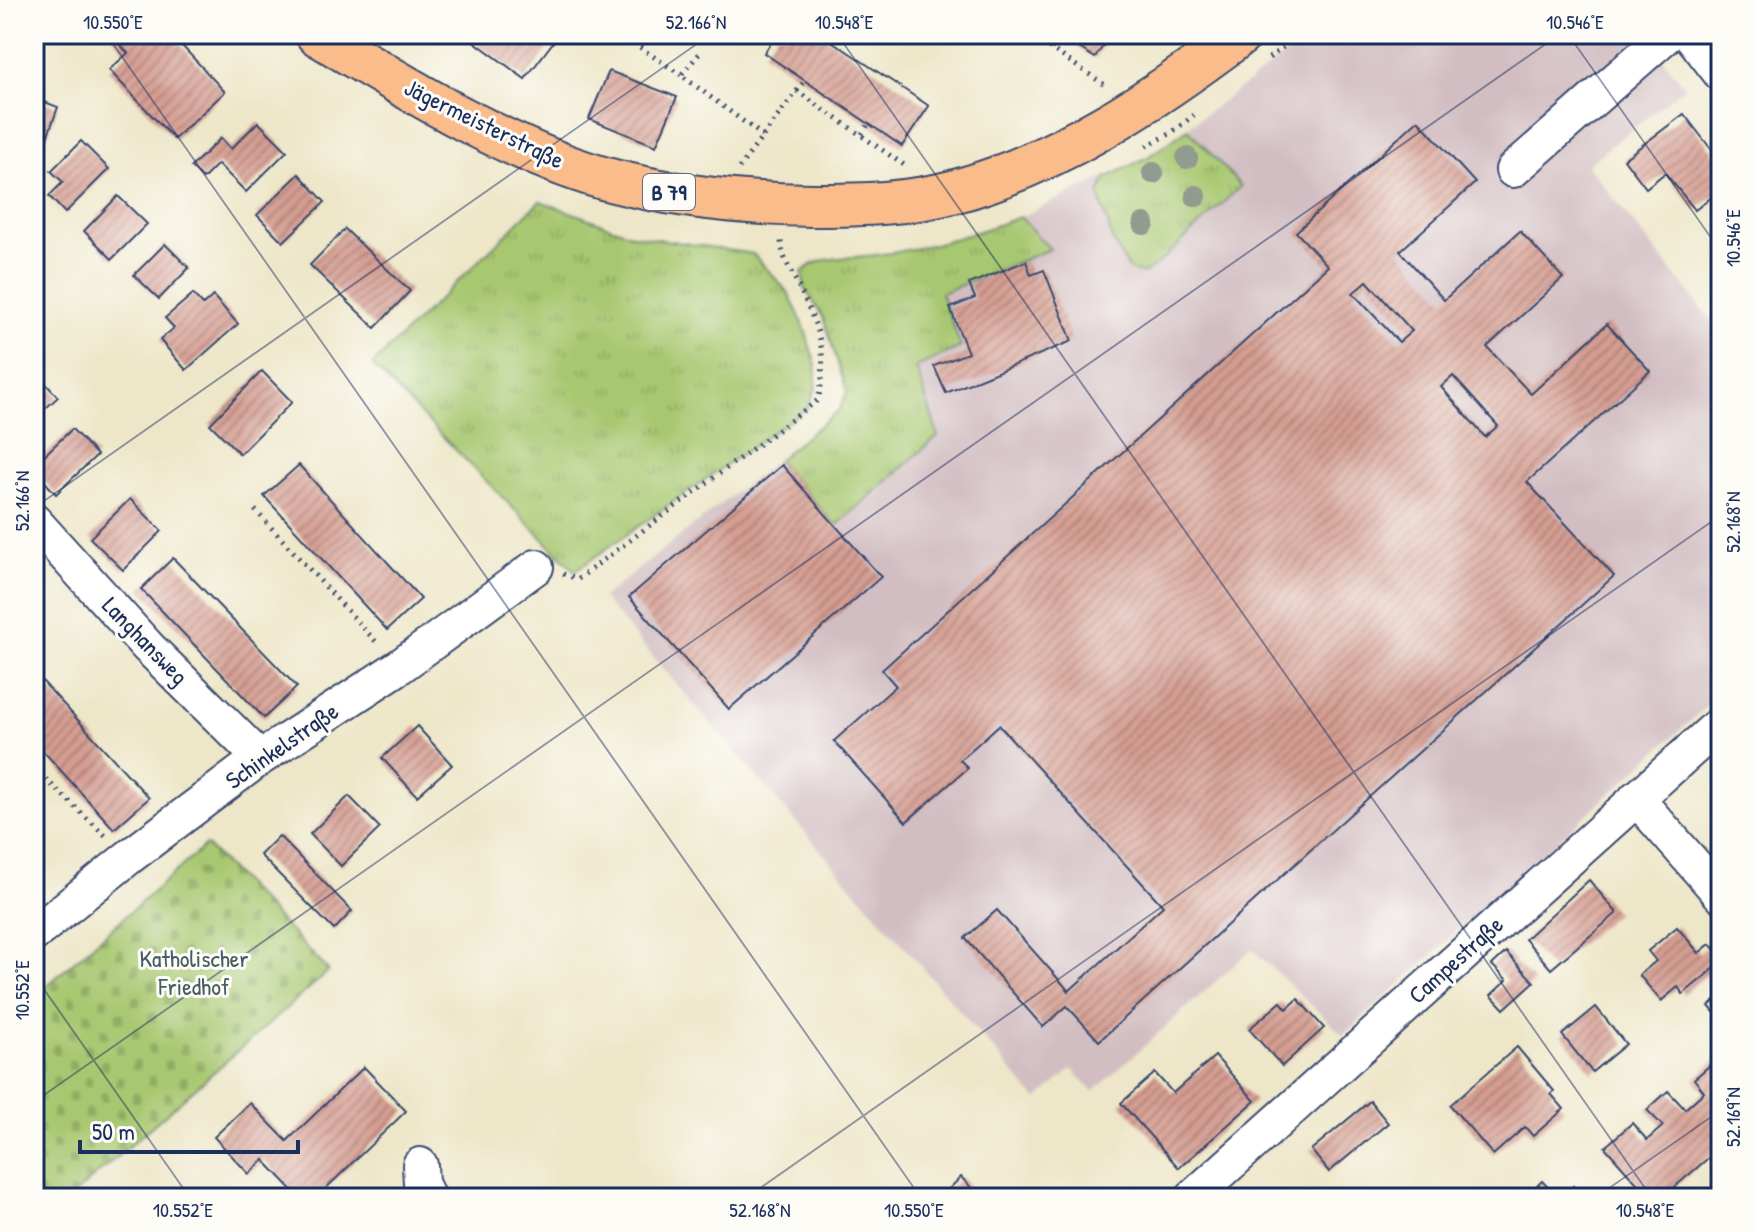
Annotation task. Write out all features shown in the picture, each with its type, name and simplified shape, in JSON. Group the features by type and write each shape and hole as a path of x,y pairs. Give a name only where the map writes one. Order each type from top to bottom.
{"main road":[{"name":"Jägermeisterstraße","path":"317,34 512,142 564,165 614,181 727,200 783,205 862,205 911,201 956,191 1048,155 1131,110 1241,34"}],"street":[{"path":"1513,170 1668,34"},
{"path":"1690,34 1721,74"},
{"name":"Langhansweg","path":"34,521 148,647 260,758"},
{"name":"Schinkelstraße","path":"34,934 260,758 399,667 536,567"},
{"name":"Campestraße","path":"1192,1198 1721,723"},
{"path":"1636,798 1721,895"},
{"path":"420,1165 421,1183 428,1198"}],"path":[{"path":"620,34 763,136"},
{"path":"1029,34 1110,88 1097,96"},
{"path":"1051,49 1059,35"},
{"path":"681,75 699,54"},
{"path":"731,178 805,80"},
{"path":"797,91 915,173"},
{"path":"862,134 869,123"},
{"path":"536,567 578,579 818,400 825,373 822,350 814,319 782,253 781,241"},
{"path":"255,510 399,667"},
{"path":"34,768 129,857"}],"shaded area":[{"path":"1313,34 1643,34 1685,87 1587,165 1721,332 1721,693 1343,1035 1252,949 1093,1092 1072,1069 1037,1100 602,598 840,410 847,392 823,317 805,289 802,272 814,261 898,254 954,240 1020,217 1148,157"}],"green space":[{"path":"1188,129 1241,186 1158,264 1143,274 1129,270 1113,241 1099,195 1106,178 1148,157"},
{"path":"540,201 633,235 753,254 788,292 804,326 816,366 816,388 807,408 575,571 372,365"},
{"path":"1020,217 1050,249 941,293 961,347 916,367 938,436 836,526 777,460 839,410 847,392 823,317 805,289 802,272 826,260 918,248"},
{"name":"Katholischer Friedhof","path":"206,845 329,971 70,1198 34,1198 34,997"}],"building":[{"path":"110,34 171,34 225,92 174,139 109,70 128,53"},
{"path":"464,34 553,34 557,37 525,79"},
{"path":"777,34 821,34 929,106 902,146 764,53"},
{"path":"1057,34 1111,34 1095,58"},
{"path":"609,71 677,97 656,146 589,119"},
{"path":"34,98 58,107 44,146 34,142"},
{"path":"1684,114 1721,162 1721,190 1695,210 1665,173 1646,188 1624,159"},
{"path":"1418,120 1475,183 1400,251 1444,300 1520,231 1563,278 1487,347 1531,394 1607,324 1650,371 1527,482 1614,576 1099,1041 1067,1006 1043,1027 965,938 997,910 1069,991 1163,906 999,725 960,760 968,768 906,822 834,741 896,686 882,670 1328,266 1296,232","holes":["1367,281 1412,331 1399,342 1353,293","1453,376 1498,426 1485,437 1441,387"]},
{"path":"258,122 287,151 246,192 218,164 203,179 191,167 221,138 231,149"},
{"path":"81,141 109,169 65,213 49,196 63,182 51,171"},
{"path":"299,174 325,202 283,242 257,215"},
{"path":"118,196 147,224 112,259 84,231"},
{"path":"345,229 410,291 375,328 310,265"},
{"path":"165,244 189,268 159,299 134,275"},
{"path":"1026,261 1031,275 1044,270 1072,341 946,393 934,366 968,353 950,308 975,298 969,284"},
{"path":"193,294 203,305 213,296 238,324 186,370 160,340 174,328 165,318"},
{"path":"34,371 58,397 34,419"},
{"path":"262,371 292,402 240,454 210,424"},
{"path":"72,429 97,455 56,494 34,470 34,465"},
{"path":"299,465 421,599 387,630 264,496"},
{"path":"782,465 881,577 729,709 629,597"},
{"path":"130,499 162,531 123,570 90,538"},
{"path":"173,558 297,687 264,718 141,589"},
{"path":"34,672 149,798 114,829 34,741"},
{"path":"417,726 452,765 417,796 382,758"},
{"path":"349,796 380,828 341,866 310,834"},
{"path":"279,836 352,911 334,930 260,855"},
{"path":"1589,880 1617,913 1551,969 1525,939"},
{"path":"1677,927 1699,953 1710,944 1721,957 1721,963 1683,994 1678,987 1661,1001 1639,975 1656,961 1648,951"},
{"path":"1506,952 1534,982 1504,1009 1491,995 1507,980 1492,965"},
{"path":"1721,996 1721,1020 1709,1006"},
{"path":"1298,999 1324,1028 1282,1066 1249,1029 1281,1002 1287,1009"},
{"path":"1596,1007 1626,1044 1592,1072 1562,1035"},
{"path":"1517,1047 1554,1091 1551,1094 1564,1109 1533,1136 1525,1127 1493,1155 1450,1105"},
{"path":"1215,1056 1255,1101 1179,1168 1121,1103 1155,1073 1173,1093"},
{"path":"1717,1059 1721,1064 1721,1147 1662,1198 1650,1198 1605,1147 1632,1123 1647,1140 1663,1126 1647,1110 1668,1091 1685,1109 1704,1092 1694,1079"},
{"path":"364,1067 406,1111 316,1198 300,1198 264,1160 249,1174 214,1137 250,1103 287,1141"},
{"path":"1370,1101 1388,1123 1329,1172 1311,1150"},
{"path":"961,1177 981,1198 940,1198"},
{"path":"1542,1181 1558,1198 1525,1198"},
{"path":"1573,1186 1584,1198 1560,1198"}]}
